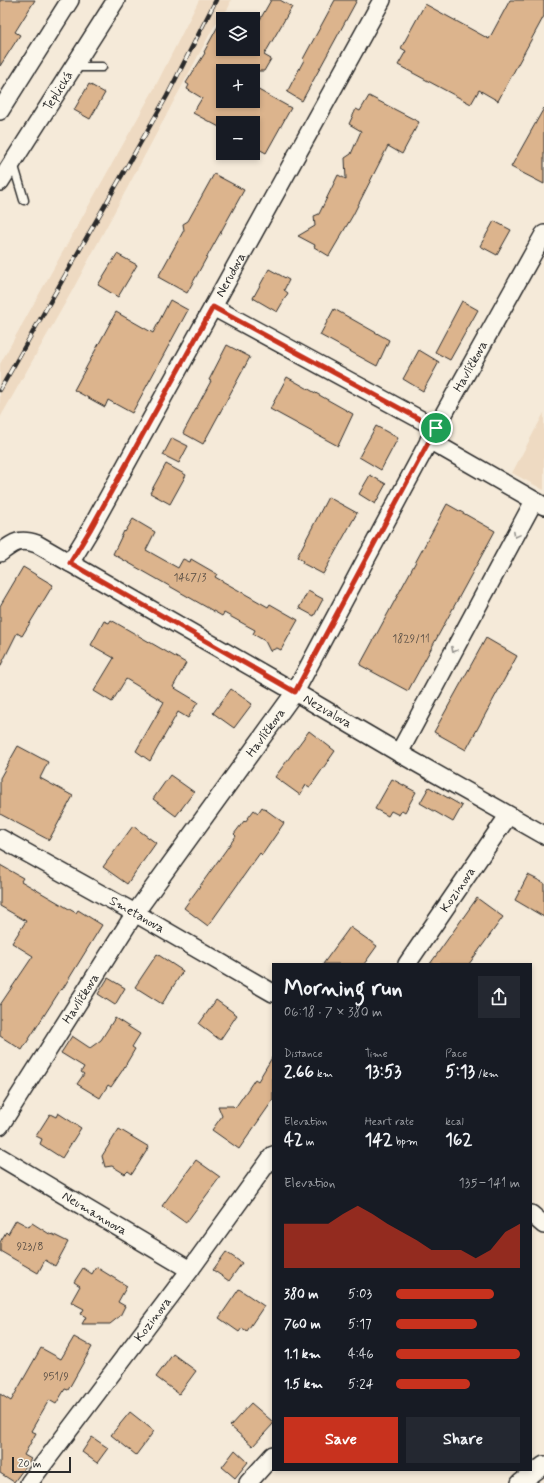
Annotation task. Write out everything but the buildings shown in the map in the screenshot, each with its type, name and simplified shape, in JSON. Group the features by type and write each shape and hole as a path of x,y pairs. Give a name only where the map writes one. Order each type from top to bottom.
{"street":[{"path":"0,111 70,0"},
{"name":"Teplická","path":"0,182 116,0"},
{"name":"Nerudova","path":"70,563 90,530 382,0"},
{"name":"Havlíčkova","path":"0,1126 135,913 295,692 433,434 544,234"},
{"path":"213,307 433,434 539,503 399,753"},
{"path":"0,553 13,542 26,540 37,544 70,563"},
{"name":"Nezvalova","path":"70,563 508,816 544,835"},
{"name":"Kozinova","path":"408,963 508,816"},
{"name":"Smetanova","path":"0,838 135,913 272,992"},
{"name":"Kozinova","path":"29,1483 190,1270 272,1156"},
{"name":"Neumannova","path":"0,1157 190,1270"},
{"path":"532,1215 544,1225"},
{"path":"248,1483 272,1456"},
{"path":"520,1483 544,1464"}],"lane":[{"path":"73,67 102,67"},
{"path":"12,162 24,200"}],"shaded area":[{"path":"199,0 231,0 229,7 225,12 216,12 216,24 72,291 0,418 0,364 154,89"},
{"path":"544,413 544,490 512,473"}],"railway":[{"path":"0,390 167,96 216,0"}],"route":[{"path":"213,307 436,428 295,692 70,563 90,530 213,307"}]}
